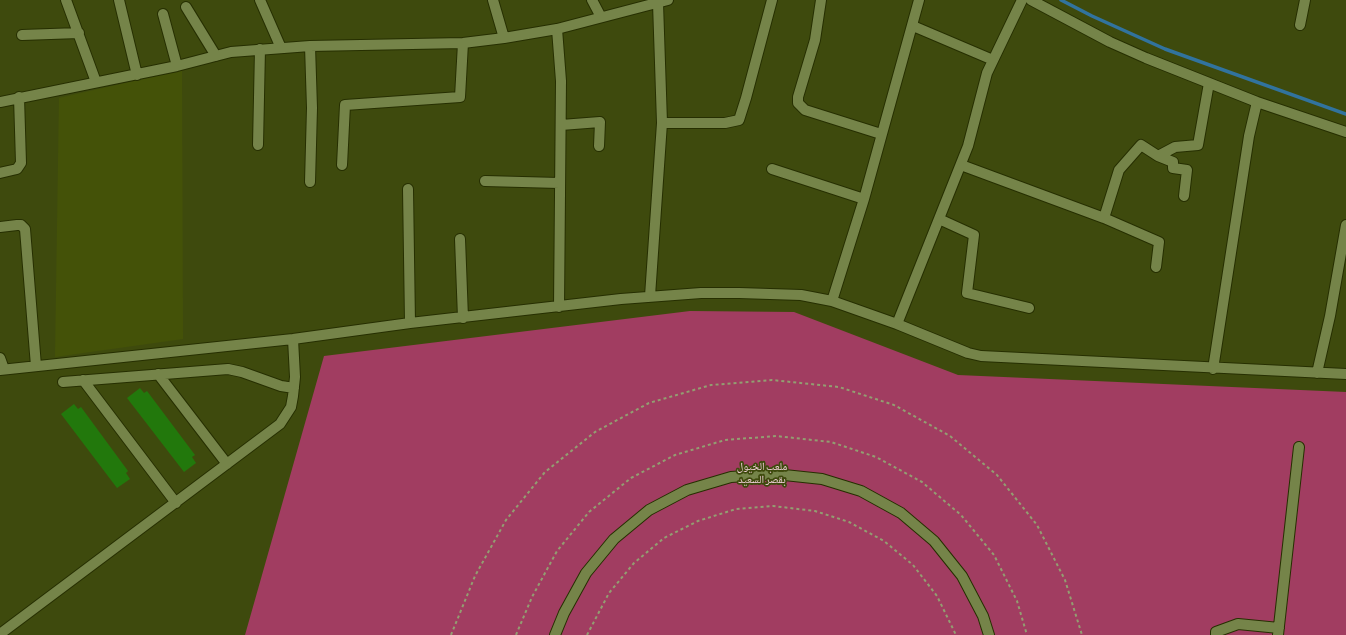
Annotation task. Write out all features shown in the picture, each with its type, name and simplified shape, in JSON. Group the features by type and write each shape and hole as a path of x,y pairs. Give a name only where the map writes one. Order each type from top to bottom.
{"street":[{"path":"66,0 96,82"},
{"path":"119,0 137,75"},
{"path":"260,0 281,48"},
{"path":"492,0 504,38"},
{"path":"592,0 601,17"},
{"path":"662,123 725,123 739,120 772,0"},
{"path":"821,0 815,40 798,97 798,103 805,110 881,134"},
{"path":"832,301 864,198 919,0"},
{"path":"897,324 968,146 984,85 993,60 1022,0"},
{"path":"1031,0 1110,42 1257,102 1346,132"},
{"path":"1300,25 1305,0"},
{"path":"0,102 19,97 137,75 216,56 260,49 310,46 463,43 557,29 663,1 662,123 650,296"},
{"path":"186,7 216,56"},
{"path":"163,14 177,66"},
{"path":"913,26 993,60"},
{"path":"557,29 561,81 559,307"},
{"path":"22,35 79,33"},
{"path":"342,165 345,105 460,97 463,43"},
{"path":"310,46 312,108 310,182"},
{"path":"258,146 260,49"},
{"path":"1158,156 1175,147 1198,145 1209,83"},
{"path":"0,173 17,168 21,163 19,97"},
{"path":"1213,369 1247,151 1257,102"},
{"path":"561,125 600,122 599,146"},
{"path":"1104,218 1119,170 1141,145 1158,156 1173,162 1173,168 1187,170 1184,196"},
{"path":"961,165 1104,218 1160,242 1156,267"},
{"path":"772,169 864,198"},
{"path":"484,181 559,184"},
{"path":"408,189 410,323"},
{"path":"939,220 974,235 968,293 1029,308"},
{"path":"0,227 21,225 26,229 36,366"},
{"path":"1317,373 1330,316 1346,225"},
{"path":"460,239 463,318"},
{"path":"0,358 2,370 293,339 410,323 650,296 701,293 784,294 832,301 897,324 950,346 981,356 1213,369 1346,374"},
{"path":"0,634 280,424 291,407 294,388 293,339"},
{"path":"63,382 228,369 242,372 281,386 294,388"},
{"path":"158,374 227,464"},
{"path":"83,380 176,502"},
{"path":"1216,635 1216,632 1238,624 1278,631 1298,447"},
{"path":"555,635 564,613 586,573 614,539 649,510 688,490 731,477 774,474 822,479 861,492 901,513 934,541 962,576 983,616 988,635"}],"path":[{"path":"451,635 475,576 506,520 545,472 596,432 649,403 711,385 772,380 839,387 894,405 950,436 997,475 1037,525 1066,580 1082,635"},
{"path":"516,635 532,597 557,551 589,512 631,478 675,455 726,440 776,436 831,442 876,457 922,482 961,515 994,555 1017,601 1027,635"},
{"path":"587,635 609,593 634,563 664,538 698,521 736,509 773,506 815,511 849,522 884,541 912,565 937,596 956,635"}],"shaded area":[{"path":"182,70 183,339 55,357 59,98"}],"green space":[{"name":"ملعب الخيول بقصر السعيد","path":"690,311 794,312 958,375 1346,392 1346,635 245,635 324,356"}],"building":[{"path":"140,388 144,393 147,391 195,455 192,457 196,463 184,472 127,398"},
{"path":"74,404 78,409 81,407 128,471 126,473 130,479 117,488 61,414"}],"waterway":[{"path":"1061,0 1092,16 1165,49 1346,114"}]}
